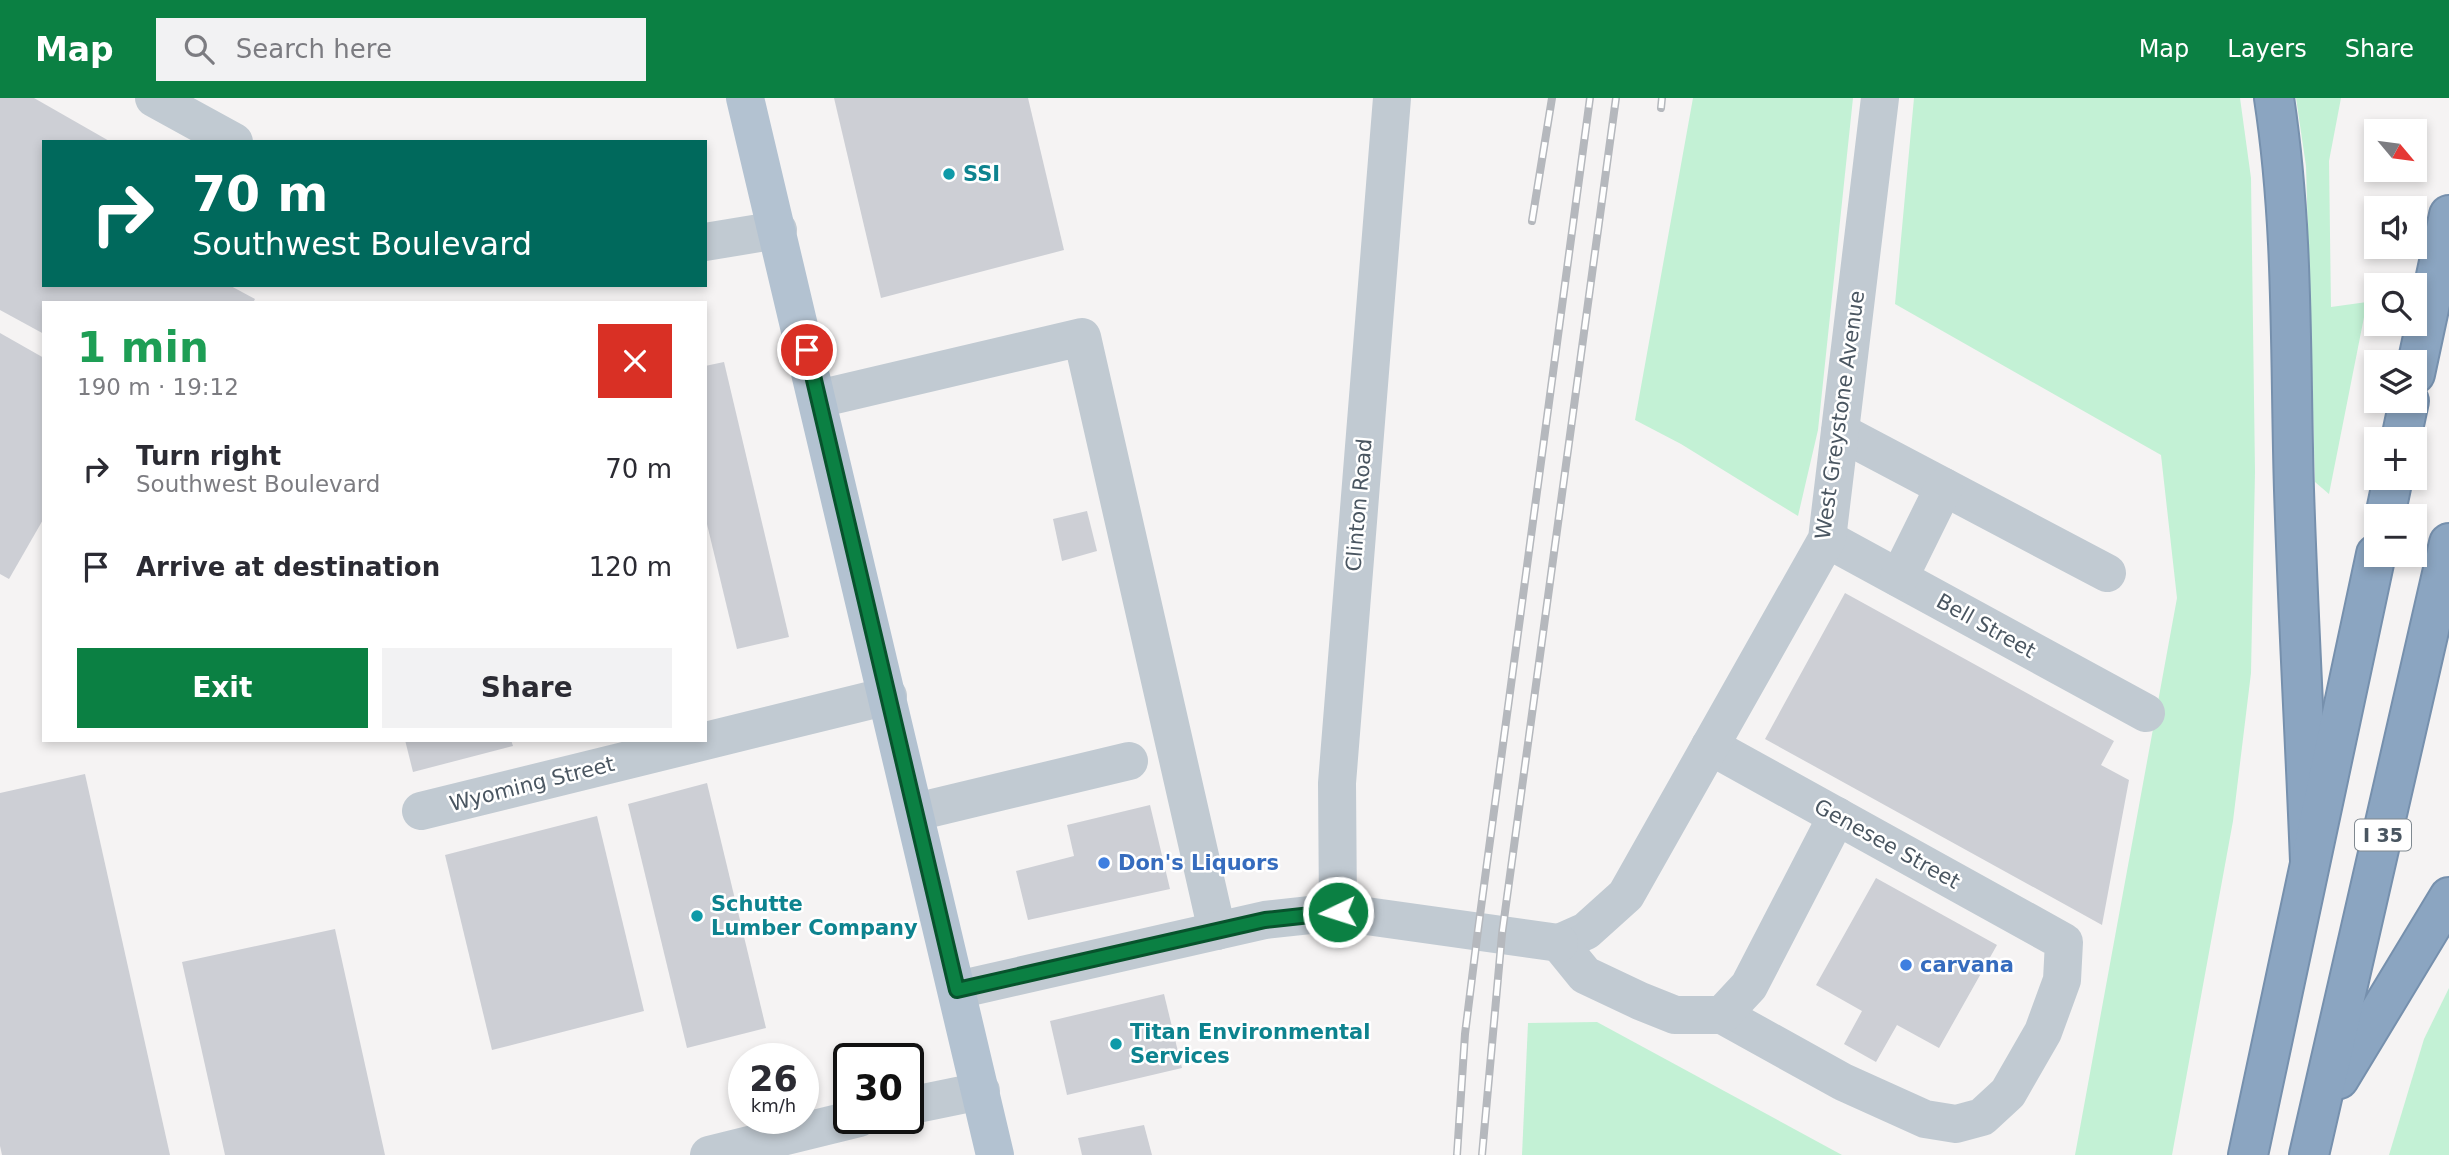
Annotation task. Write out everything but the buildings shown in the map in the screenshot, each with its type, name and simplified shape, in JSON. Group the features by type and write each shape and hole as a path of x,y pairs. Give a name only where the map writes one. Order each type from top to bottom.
{"highway":[{"path":"2273,98 2284,167 2289,251 2294,490 2310,861"},
{"path":"2420,350 2449,215"},
{"name":"I 35","path":"2309,1155 2449,543"},
{"path":"2248,1155 2373,567"},
{"path":"2321,1107 2449,897"}],"main road":[{"path":"744,98 778,230 995,1155"}],"street":[{"path":"155,98 230,140"},
{"name":"Clinton Road","path":"1338,912 1337,783 1392,98"},
{"name":"West Greystone Avenue","path":"1559,943 1586,931 1626,895 1827,539 1880,98"},
{"path":"707,242 778,230"},
{"path":"818,399 1082,337 1217,931"},
{"path":"1840,432 2107,573"},
{"path":"1899,578 1944,487"},
{"name":"Bell Street","path":"1827,539 2146,713"},
{"name":"Wyoming Street","path":"707,741 888,696"},
{"name":"Wyoming Street","path":"421,811 701,742"},
{"name":"Genesee Street","path":"1710,746 2064,942 2062,980 2043,1032 2008,1093 1982,1117 1956,1124 1925,1119 1843,1082 1722,1015"},
{"path":"916,812 1129,761"},
{"path":"957,990 1265,920 1338,912 1559,943 1585,975 1640,1001 1675,1015 1722,1015 1749,986 1837,816"},
{"path":"924,1103 981,1091"},
{"path":"709,1155 833,1124"}],"green space":[{"path":"1693,98 1853,98 1818,430 1798,516 1681,444 1635,420"},
{"path":"1914,98 2240,98 2251,178 2255,472 2251,673 2233,821 2172,1155 2075,1155 2177,598 2161,455 1895,304"},
{"path":"2296,98 2341,98 2329,161 2331,307 2364,302 2364,317 2329,494 2315,482 2306,166"},
{"path":"2449,988 2449,1155 2389,1155 2424,1039"},
{"path":"1597,1022 1842,1155 1522,1155 1528,1023"}],"railway":[{"path":"1532,221 1552,98"},
{"path":"1457,1155 1465,1034 1478,930 1590,98"},
{"path":"1482,1155 1502,934 1616,98"},
{"path":"1661,108 1662,98"}],"place":[{"name":"SSI","path":"949,174"},
{"name":"Don's Liquors","path":"1104,863"},
{"name":"Schutte Lumber Company","path":"697,916"},
{"name":"carvana","path":"1906,965"},
{"name":"Titan Environmental Services","path":"1116,1044"}],"route":[{"path":"807,350 957,990 1265,920 1338,912"}]}
